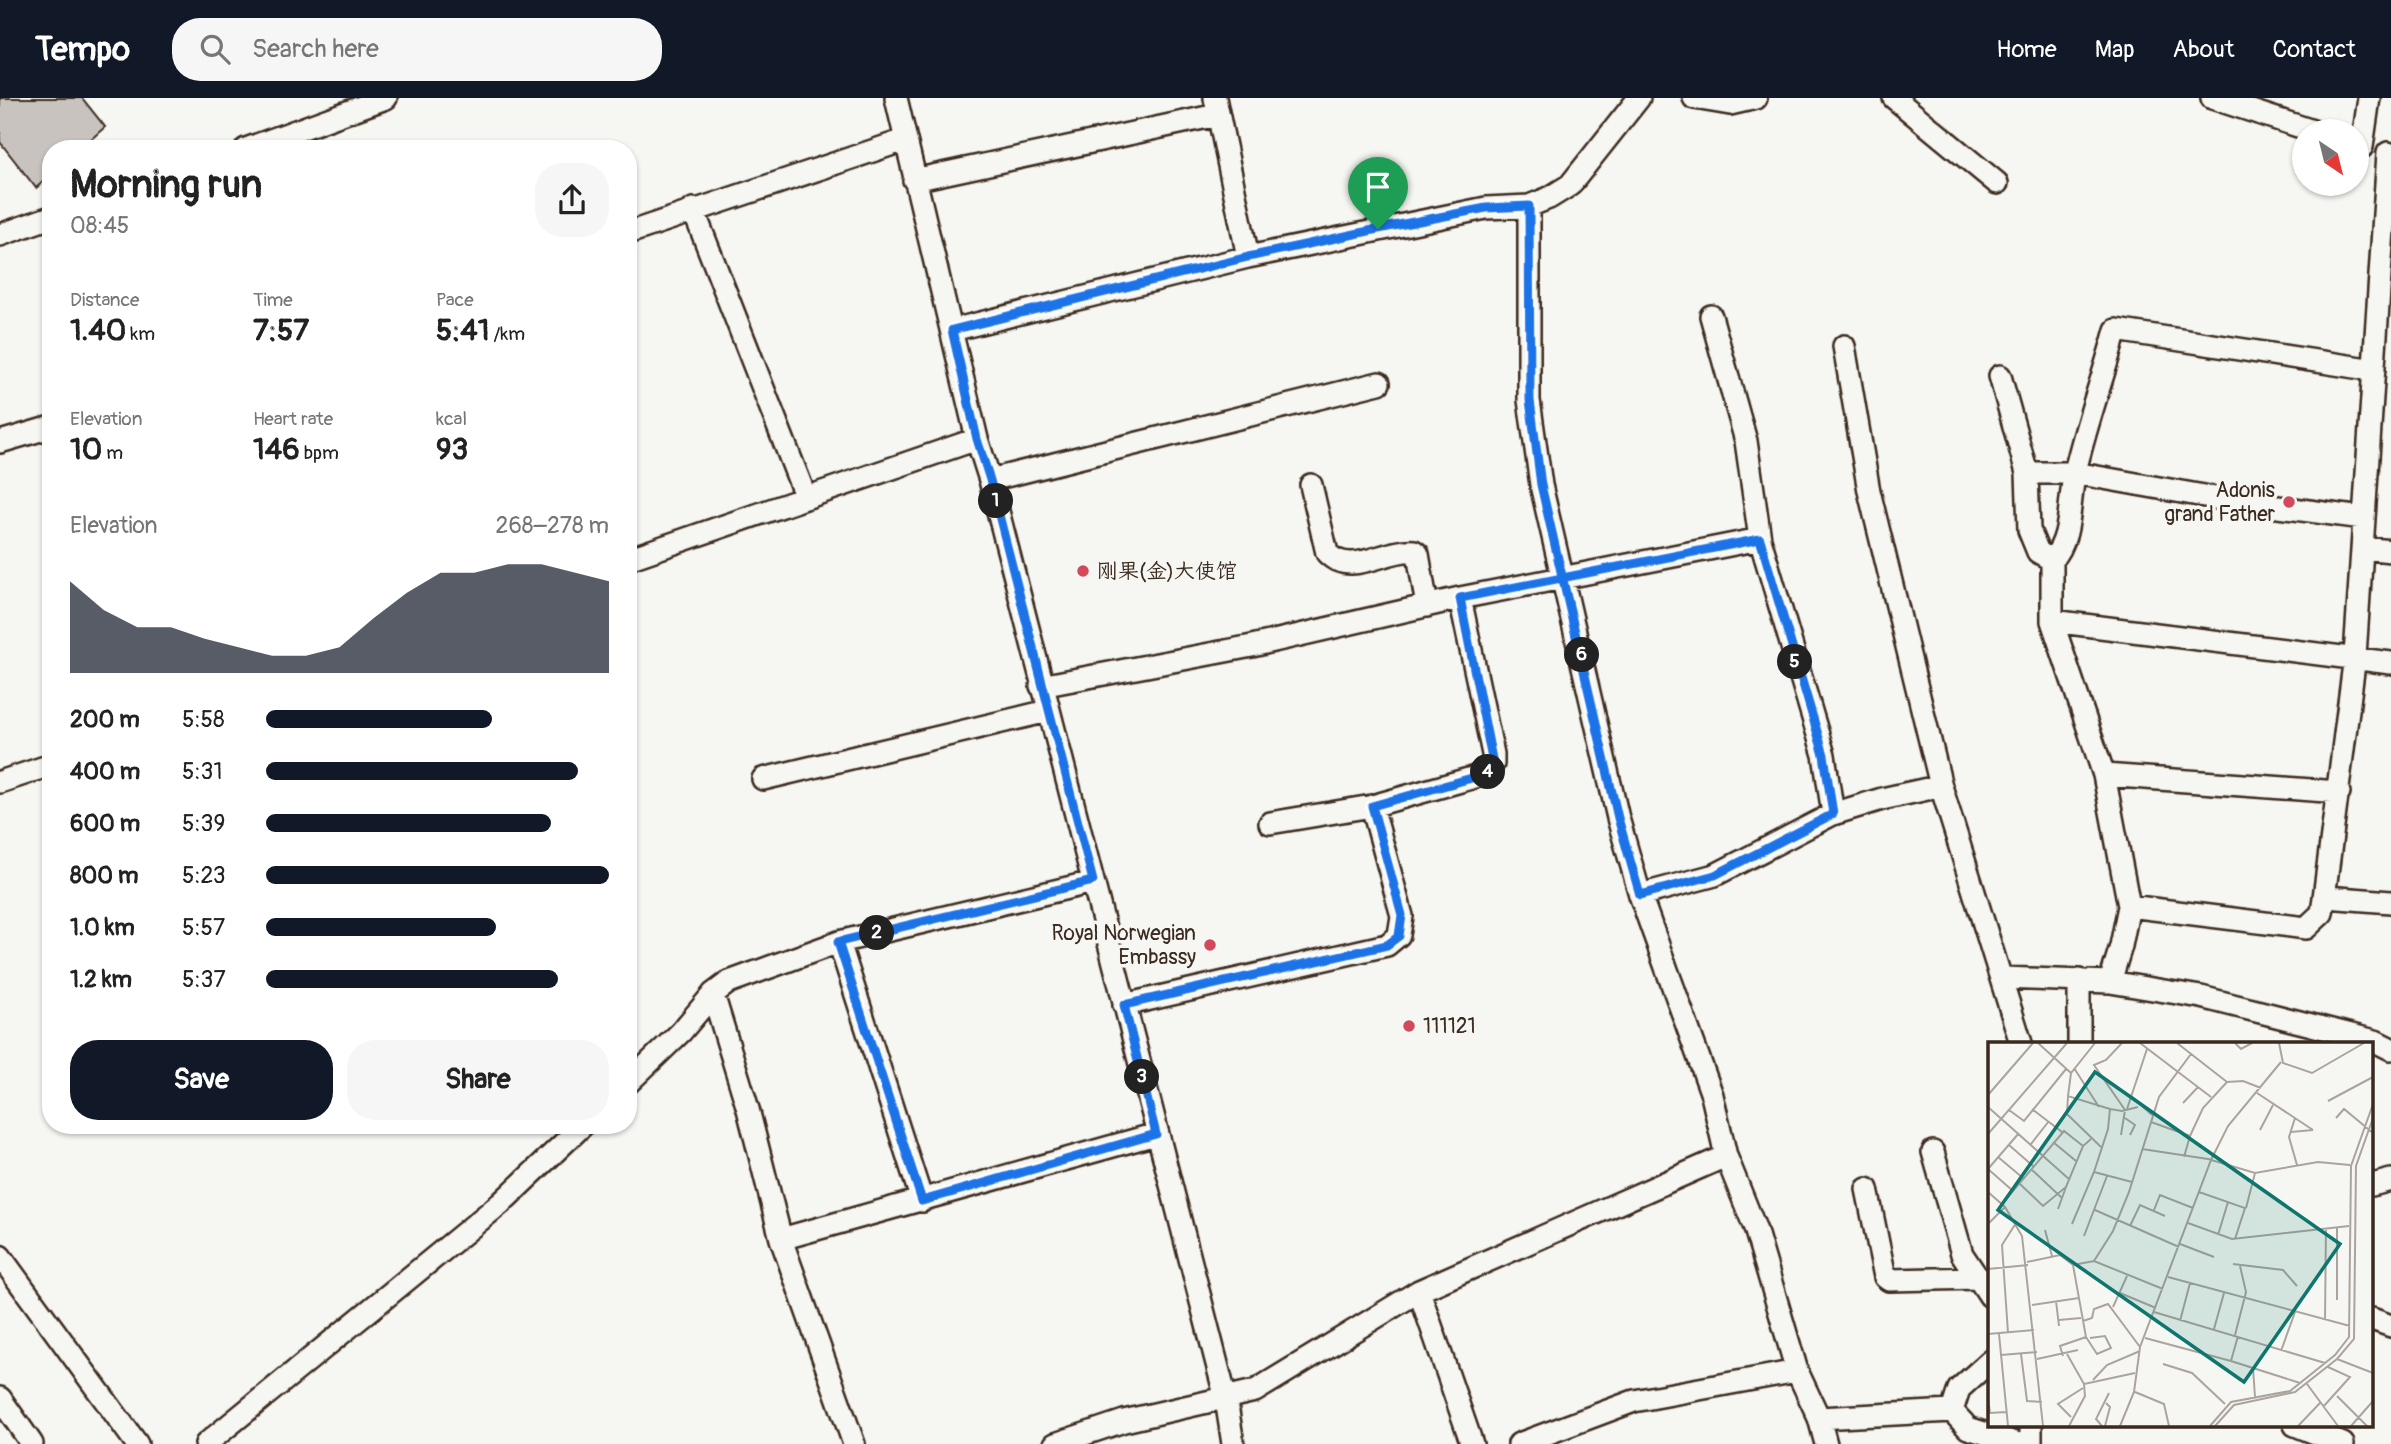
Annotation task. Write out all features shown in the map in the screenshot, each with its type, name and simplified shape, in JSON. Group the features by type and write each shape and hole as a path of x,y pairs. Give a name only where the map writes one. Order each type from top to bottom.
{"street":[{"path":"271,140 386,98"},
{"path":"896,98 977,439 990,480 1226,1399 1233,1444"},
{"path":"952,330 1248,257 1486,208 1529,206 1570,185 1639,98"},
{"path":"1694,98 1730,104 1756,98"},
{"path":"1894,98 1997,183"},
{"path":"2213,98 2292,124"},
{"path":"2366,119 2370,98"},
{"path":"914,180 1216,107 1248,257"},
{"path":"637,230 905,140"},
{"path":"2129,906 2306,928 2322,914 2355,656 2363,518 2382,420 2374,370 2385,294 2390,153 2370,148"},
{"path":"1529,206 1530,400 1541,485 1562,580 1640,895 1709,1084 1726,1156 1755,1228 1797,1371 1819,1418 1826,1444"},
{"path":"693,209 806,498"},
{"path":"1,233 42,220"},
{"path":"1711,316 1746,441 1760,539 1824,755 1833,814"},
{"path":"2110,982 2129,906 2104,775 2052,621 2052,560 2060,551 2065,536 2075,473 2116,330 2374,370"},
{"path":"1844,346 1869,491 1941,786 2003,978 2021,1042"},
{"path":"2000,376 2027,472 2029,530 2038,552 2052,560"},
{"path":"990,480 1379,383"},
{"path":"0,442 42,430"},
{"path":"637,556 977,439"},
{"path":"2027,472 2075,473 2232,501 2363,518"},
{"path":"1311,485 1327,553 1335,560 1352,564 1415,551 1418,554 1427,606"},
{"path":"1041,686 1252,646 1460,598 1760,539"},
{"path":"2362,548 2391,551"},
{"path":"1270,822 1372,806 1486,774 1493,764 1460,598"},
{"path":"2052,621 2355,656 2391,663"},
{"path":"763,779 1048,711"},
{"path":"0,782 42,768"},
{"path":"2104,775 2339,792"},
{"path":"1640,895 1715,875 1833,814 1882,799 1941,786"},
{"path":"1124,1005 1387,945 1399,936 1402,915 1372,806"},
{"path":"637,1074 681,1032 713,994 729,982 838,942 1093,881"},
{"path":"2326,897 2391,902"},
{"path":"838,942 922,1201"},
{"path":"2003,978 2110,982 2201,997 2375,1041 2391,1049"},
{"path":"2079,981 2079,1042"},
{"path":"713,994 748,1109 781,1239 854,1444"},
{"path":"206,1444 501,1203 574,1134"},
{"path":"781,1239 1156,1134"},
{"path":"1933,1152 1962,1254 1985,1287"},
{"path":"1055,1444 1124,1421 1255,1391 1419,1291 1726,1156"},
{"path":"2374,1184 2391,1180"},
{"path":"1867,1189 1885,1277 1889,1280 1985,1287"},
{"path":"0,1256 137,1444"},
{"path":"1419,1291 1472,1444"},
{"path":"2374,1320 2391,1326"},
{"path":"1952,1411 1953,1399 1959,1389 1988,1363"},
{"path":"1519,1444 1634,1401 1797,1371"},
{"path":"0,1398 32,1444"},
{"path":"1819,1418 1952,1411 1968,1427 2019,1444"},
{"path":"2031,1426 2031,1444"},
{"path":"2298,1426 2343,1444"}],"building":[{"path":"0,98 82,98 105,127 90,140 42,140 42,183 36,188 0,142"}],"place":[{"name":"Adonis grand Father","path":"2289,502"},
{"name":"刚果(金)大使馆","path":"1083,571"},
{"name":"Royal Norwegian Embassy","path":"1210,945"},
{"name":"111121","path":"1409,1026"}],"route":[{"path":"1378,229 1248,257 952,330 977,439 990,480 1093,881 838,942 922,1201 1156,1134 1124,1005 1387,945 1399,936 1402,915 1372,806 1486,774 1493,764 1460,598 1562,580 1760,539 1824,755 1833,814 1750,860 1715,875 1640,895 1618,818 1592,697 1562,580 1541,485 1530,400 1529,206 1486,208 1378,229"}]}
